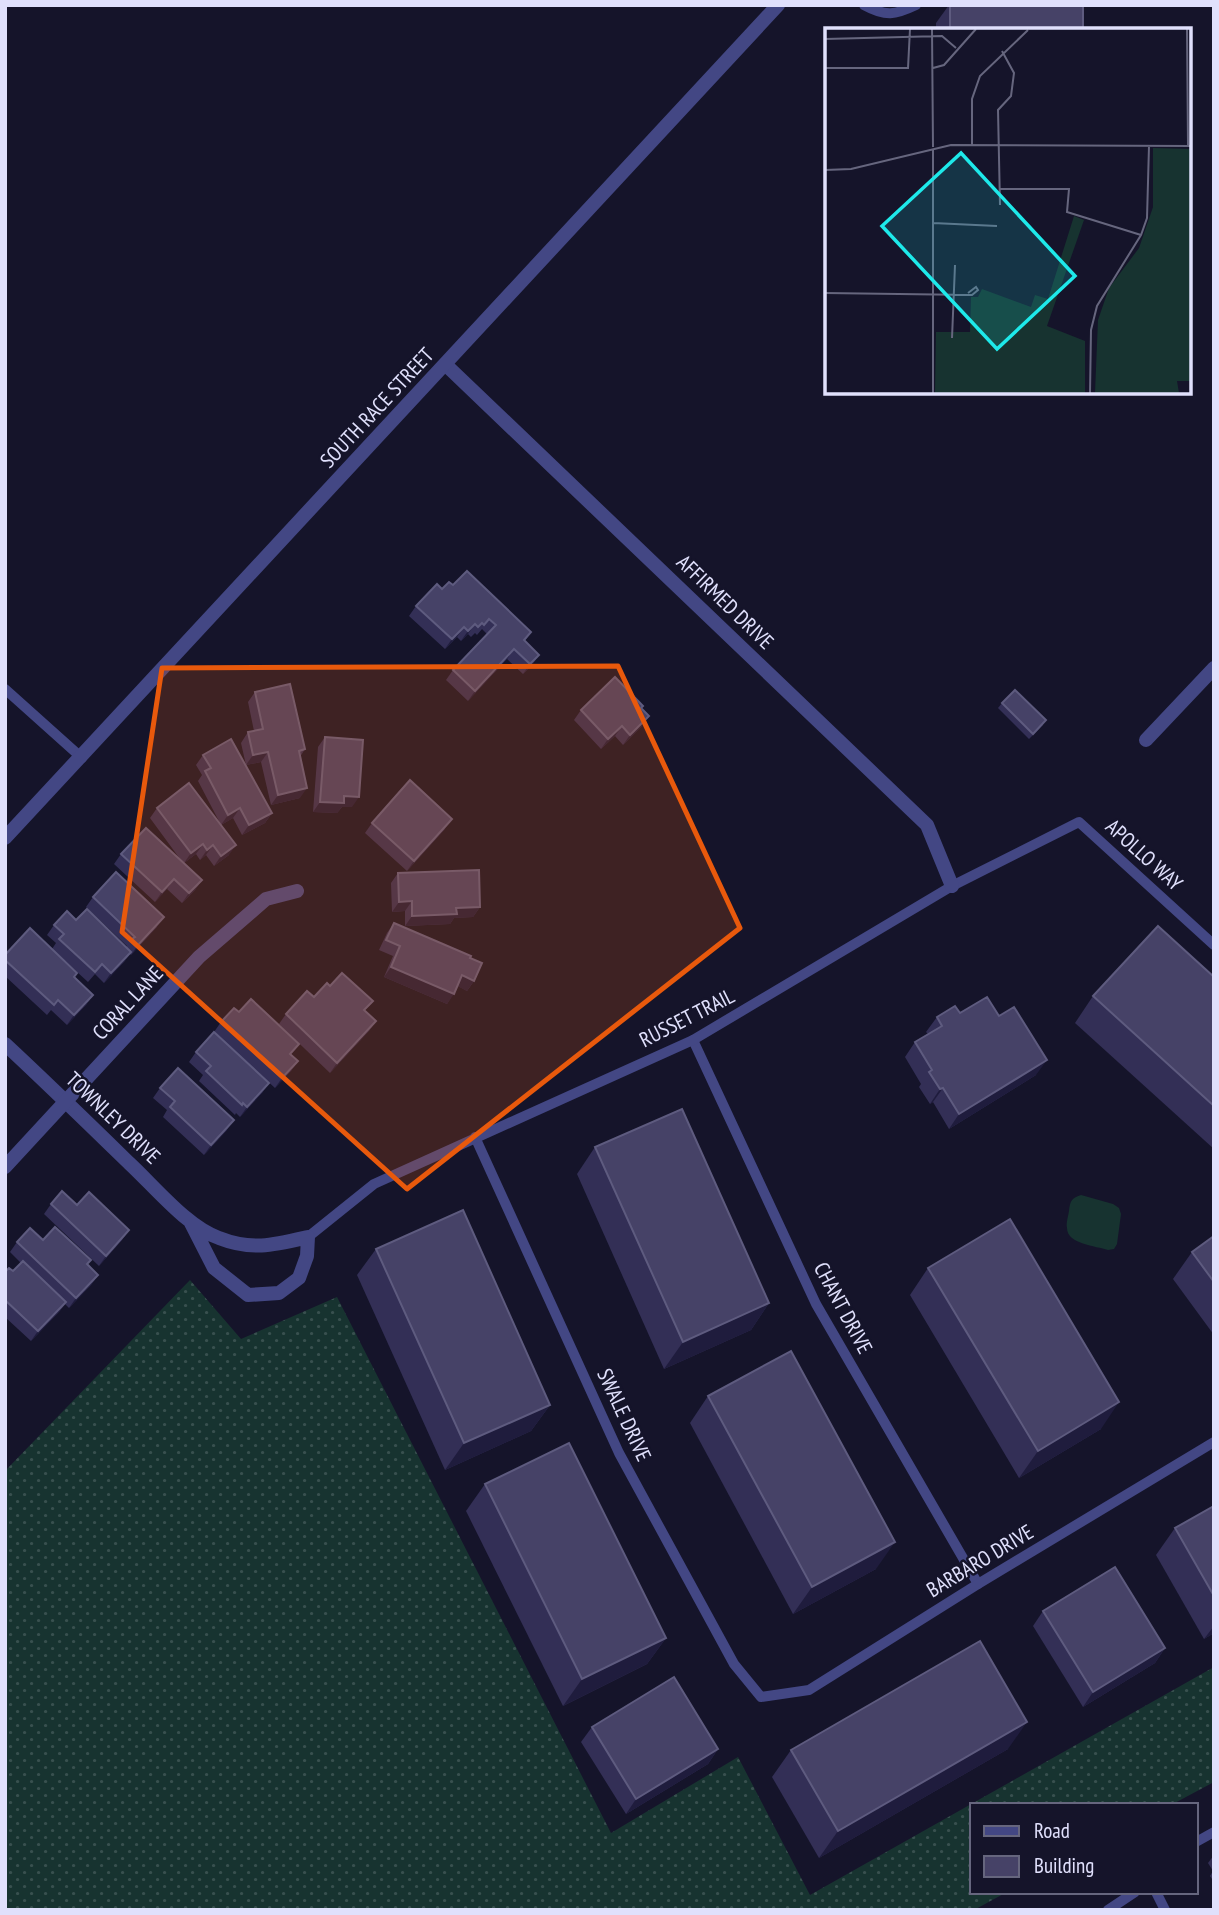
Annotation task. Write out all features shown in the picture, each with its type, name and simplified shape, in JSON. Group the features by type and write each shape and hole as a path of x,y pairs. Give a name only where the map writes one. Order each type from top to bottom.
{"street":[{"name":"SOUTH RACE STREET","path":"5,838 778,5"},
{"name":"AFFIRMED DRIVE","path":"446,365 927,825 952,886"},
{"path":"1146,740 1214,668"},
{"name":"CORAL LANE","path":"5,1167 199,957 265,899 297,891"},
{"name":"TOWNLEY DRIVE","path":"5,1044 191,1223 216,1238 248,1247 308,1237 307,1256 299,1278 279,1293 248,1295 214,1268 191,1223"}],"lane":[{"path":"864,5 877,12 897,15 916,5"},
{"path":"5,689 82,758"},
{"name":"RUSSET TRAIL","path":"308,1237 374,1184 693,1040 952,886 1079,822"},
{"name":"APOLLO WAY","path":"1079,822 1214,945"},
{"name":"CHANT DRIVE","path":"693,1040 816,1304 978,1584"},
{"name":"SWALE DRIVE","path":"475,1137 619,1453 734,1664 761,1697"},
{"name":"BARBARO DRIVE","path":"761,1697 809,1690 978,1584 1214,1442"},
{"path":"1198,1841 1214,1832"},
{"path":"1108,1910 1132,1894"},
{"path":"1157,1894 1165,1910"}],"highlighted area":[{"path":"618,666 740,928 407,1189 122,932 162,668"}],"green space":[{"path":"1081,1195 1119,1208 1121,1214 1114,1249 1083,1244 1068,1233 1071,1203"},
{"path":"190,1280 241,1339 337,1297 611,1833 738,1757 810,1895 970,1805 970,1894 1003,1894 974,1910 5,1910 5,1471"},
{"path":"1214,1667 1214,1782 1175,1803 973,1803"}],"building":[{"path":"950,5 1083,5 1083,28 950,28"},
{"path":"467,571 531,632 524,640 539,655 530,664 514,649 475,691 453,670 496,625 489,619 484,625 482,623 478,627 475,624 468,631 464,627 452,639 416,606 437,584 442,589 449,582 453,585"},
{"path":"615,677 649,716 630,735 622,726 608,739 581,710"},
{"path":"290,684 305,749 299,751 307,788 278,795 268,752 253,755 248,732 263,729 255,692"},
{"path":"1015,690 1046,720 1033,734 1002,703"},
{"path":"325,737 363,740 359,797 344,796 344,803 320,802"},
{"path":"231,739 272,813 249,825 240,808 228,815 205,771 211,768 203,755"},
{"path":"410,780 452,819 414,861 372,823"},
{"path":"189,783 236,845 221,856 213,845 207,850 203,844 191,853 157,808"},
{"path":"146,828 202,880 189,893 174,879 162,892 121,854"},
{"path":"479,870 480,907 456,908 457,914 412,916 412,901 399,902 398,873"},
{"path":"116,872 164,917 138,945 132,939 135,937 93,897"},
{"path":"87,909 131,952 111,973 102,964 95,972 59,939 64,934 54,925 67,911 76,920"},
{"path":"394,923 482,963 474,981 462,975 454,994 391,967 400,946 386,940"},
{"path":"1158,926 1214,977 1214,1106 1093,996"},
{"path":"30,928 77,973 74,977 93,995 74,1015 58,1000 54,1005 5,960 5,955"},
{"path":"342,973 373,1001 364,1010 376,1021 337,1063 286,1014 307,991 314,997 327,983 330,986"},
{"path":"987,997 999,1016 1014,1007 1047,1060 959,1114 929,1072 932,1070 915,1042 942,1026 937,1017 955,1006 960,1013"},
{"path":"251,999 299,1044 290,1054 298,1061 282,1078 221,1022 234,1008 239,1012"},
{"path":"214,1032 269,1083 247,1107 206,1071 211,1066 196,1052"},
{"path":"178,1068 234,1120 211,1145 170,1107 175,1101 160,1088"},
{"path":"682,1109 769,1303 683,1342 595,1147"},
{"path":"62,1191 77,1205 89,1192 129,1230 106,1256 51,1204"},
{"path":"463,1210 550,1405 464,1443 376,1249"},
{"path":"1010,1219 1119,1402 1038,1451 928,1268"},
{"path":"55,1227 91,1260 87,1264 98,1275 76,1298 17,1242 30,1228 43,1240"},
{"path":"1214,1236 1214,1282 1192,1252"},
{"path":"23,1261 66,1302 38,1331 5,1300 5,1272 9,1268 13,1271"},
{"path":"791,1351 895,1542 812,1587 708,1396"},
{"path":"569,1443 666,1638 582,1679 485,1484"},
{"path":"1214,1506 1214,1596 1175,1528"},
{"path":"1115,1567 1165,1648 1093,1692 1043,1611"},
{"path":"980,1641 1027,1722 838,1831 791,1750"},
{"path":"674,1677 718,1749 636,1799 592,1727"}]}
